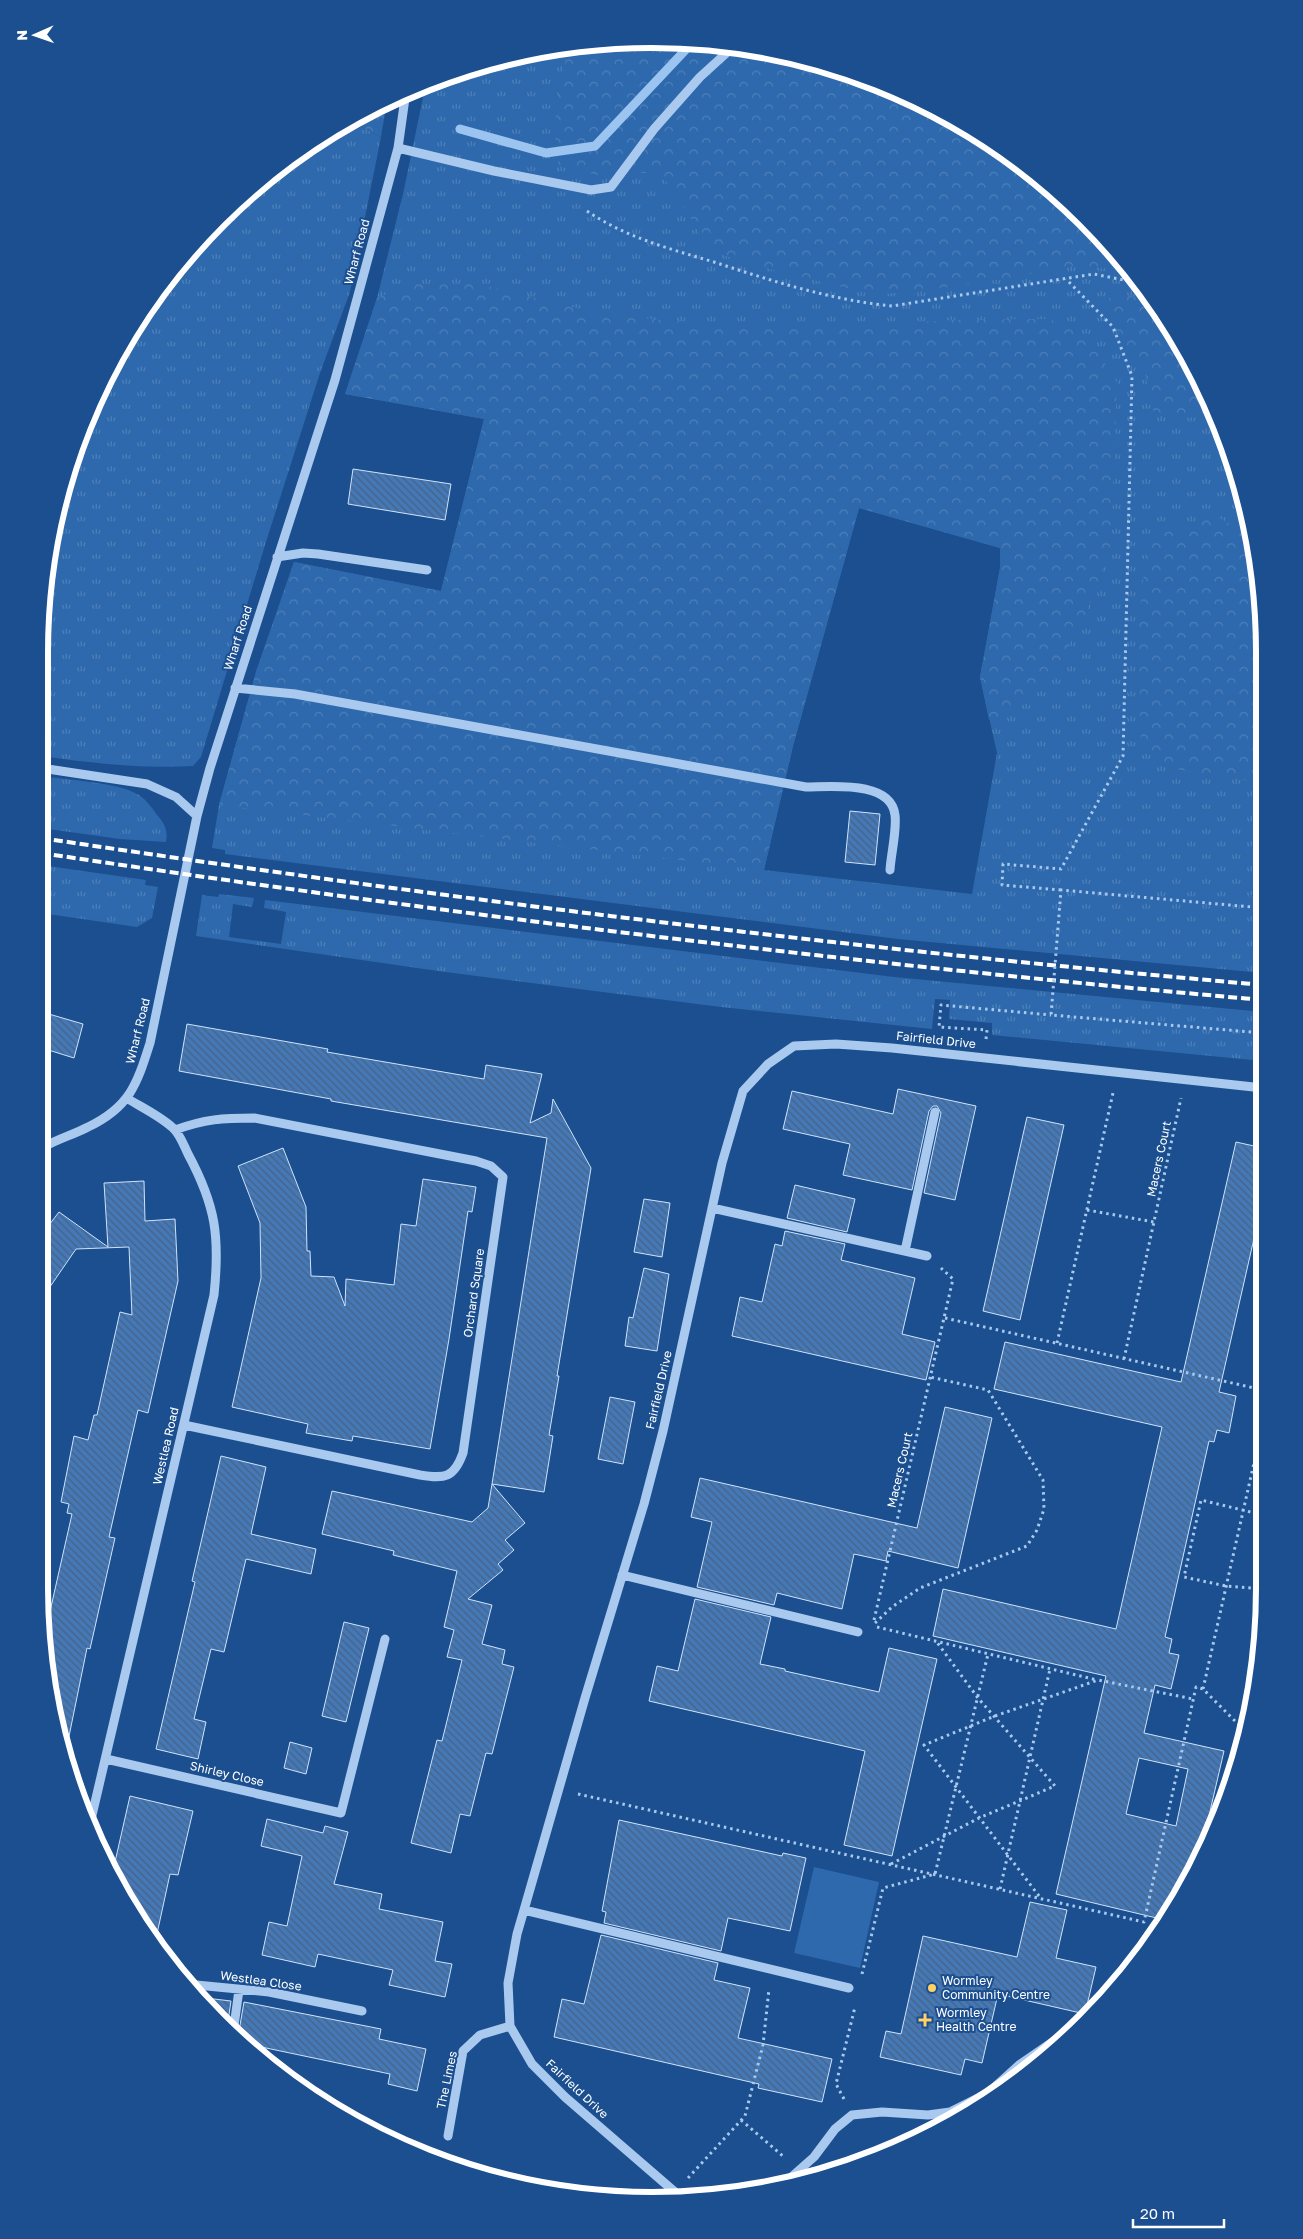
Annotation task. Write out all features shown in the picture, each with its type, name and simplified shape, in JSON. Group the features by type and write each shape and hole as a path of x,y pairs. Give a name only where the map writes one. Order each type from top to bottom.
{"street":[{"path":"398,148 494,171 590,190 611,187 654,129 700,77 727,53"},
{"name":"Wharf Road","path":"48,1146 106,1118 128,1099 140,1074 150,1042 197,816 235,688 335,380 398,148 405,100"},
{"path":"277,557 303,553 318,554 427,570"},
{"path":"235,688 295,694 806,786 868,788 889,800 895,814 890,870"},
{"path":"48,769 147,784 176,797 197,816"},
{"name":"Fairfield Drive","path":"676,2191 565,2098 532,2064 510,2026 508,1983 517,1934 558,1789 644,1504 663,1431 722,1163 743,1090 768,1064 794,1046 836,1044 1256,1087"},
{"name":"Westlea Road","path":"92,1816 214,1295 217,1262 217,1235 211,1203 200,1175 175,1130 160,1117 128,1099"},
{"path":"904,1252 935,1112"},
{"name":"Orchard Square","path":"175,1130 198,1122 220,1118 254,1118 476,1161 492,1166 503,1178 463,1453 459,1465 450,1475 442,1478 420,1476 184,1424"},
{"path":"712,1208 927,1256"},
{"path":"622,1574 858,1632"},
{"name":"Shirley Close","path":"106,1759 341,1813 385,1639"},
{"path":"524,1910 849,1988"},
{"name":"Westlea Close","path":"196,1985 269,1992 362,2011"},
{"path":"234,2024 239,1990"},
{"name":"The Limes","path":"448,2136 463,2051 480,2035 510,2026"},
{"path":"1008,2075 1036,2054"},
{"path":"795,2174 814,2157 835,2129 852,2115 882,2112 928,2115 950,2112 961,2106"}],"path":[{"path":"581,206 636,238 789,286 859,303 892,306 1094,274 1128,281"},
{"path":"1066,279 1114,327 1132,376 1123,756 1061,868 1003,864 1002,885 1256,907"},
{"path":"1051,1014 1061,890"},
{"path":"984,1058 986,1030 940,1027 941,1005 1256,1032"},
{"path":"1057,1343 1118,1072"},
{"name":"Macers Court","path":"1124,1359 1185,1080"},
{"path":"1087,1210 1154,1222"},
{"name":"Macers Court","path":"873,1626 953,1279 927,1256"},
{"path":"944,1318 1256,1388"},
{"path":"873,1626 892,1607 920,1588 1027,1546 1037,1530 1044,1509 1042,1480 988,1390 930,1377"},
{"path":"1203,1688 1256,1453"},
{"path":"1256,1513 1201,1500 1184,1577 1226,1586 1256,1588"},
{"path":"873,1626 1098,1680 1193,1699"},
{"path":"890,1864 979,1818 1055,1786 978,1698 936,1641"},
{"path":"935,1874 988,1654"},
{"path":"1000,1889 1050,1668"},
{"path":"1039,1896 924,1745 995,1716 1098,1680"},
{"path":"558,1789 1144,1922 1196,1687 1203,1688 1240,1724"},
{"path":"676,2191 745,2116 763,2045 769,1988 779,1990"},
{"path":"740,2120 799,2171"}],"green space":[{"path":"652,48 691,49 769,59 808,68 883,93 954,128 1019,172 1050,197 1106,253 1154,316 1175,350 1210,420 1235,495 1250,573 1256,652 1256,896 1246,895 1256,896 1256,972 898,939 225,854 225,850 212,848 219,805 256,672 294,562 441,591 484,419 345,394 377,298 403,194 424,92 495,68 534,59 612,49","holes":["859,508 1000,548 1000,568 980,677 997,753 972,894 764,870 793,746"]},
{"path":"652,48 691,49 769,59 808,68 846,80 883,93 919,110 954,128 987,149 1050,197 1079,224 1120,270 1080,265 967,285 875,295 776,271 709,251 674,189 656,172 602,176 559,166 555,136 562,76 567,54 612,49"},
{"path":"386,109 381,137 357,124"},
{"path":"357,124 381,137 350,292 320,373 265,545 201,757 193,766 155,767 48,757 49,612 53,573 68,495 93,420 128,349 172,284 197,253 253,197 284,172 316,149"},
{"path":"408,284 479,284 601,314 709,325 840,326 956,320 1050,319 1088,338 1117,382 1111,545 1087,611 1058,665 1017,711 989,720 980,677 1000,568 1000,548 859,508 793,746 764,870 219,805 256,672 294,562 441,591 484,419 345,394 377,298"},
{"path":"1119,293 1142,299 1175,350 1208,416 1182,418 1153,411 1145,374 1117,330 1106,300"},
{"path":"1216,516 1244,532 1250,573 1256,652 1256,782 1176,769 1141,750 1138,626 1148,538"},
{"path":"48,777 105,784 139,795 149,804 164,824 167,834 166,842 120,839 48,829"},
{"path":"48,866 146,880 145,885 158,887 152,918 137,927 48,914"},
{"path":"219,894 254,898 252,907 233,904 229,937 281,944 286,912 264,908 265,900 894,977 1256,1011 1256,1060 992,1035 992,1023 949,1019 950,1000 935,999 932,1029 721,1007 438,971 196,936 202,895 218,897"},
{"path":"814,1867 879,1882 860,1968 794,1953"}],"building":[{"path":"353,469 451,484 445,520 348,504"},
{"path":"850,811 880,814 875,865 845,862"},
{"path":"48,1014 83,1024 74,1058 48,1050"},
{"path":"187,1024 328,1049 327,1052 484,1079 486,1065 542,1074 530,1123 551,1113 553,1099 591,1168 557,1376 559,1376 549,1435 553,1436 544,1492 492,1484 547,1138 331,1101 331,1099 179,1071"},
{"path":"898,1089 976,1106 955,1200 924,1193 941,1113 937,1106 933,1106 929,1111 912,1190 843,1175 850,1144 783,1129 792,1091 893,1114"},
{"path":"1027,1117 1064,1125 1020,1320 983,1311"},
{"path":"1236,1142 1256,1146 1256,1230 1219,1392 1236,1396 1229,1433 1217,1430 1214,1442 1209,1441 1165,1637 1172,1639 1169,1653 1179,1655 1171,1689 1155,1685 1144,1733 1224,1751 1207,1826 1175,1890 1157,1918 1056,1894 1106,1676 933,1636 943,1589 1116,1629 1162,1427 994,1389 1005,1342 1181,1382","holes":["1139,1758 1188,1769 1176,1826 1126,1814"]},
{"path":"283,1148 306,1207 307,1251 310,1251 311,1276 334,1277 345,1306 346,1279 394,1285 401,1224 416,1226 423,1179 476,1187 472,1212 468,1211 430,1449 353,1436 352,1441 306,1433 308,1424 232,1407 261,1278 260,1223 238,1166"},
{"path":"144,1181 145,1221 175,1219 178,1281 148,1413 138,1410 109,1537 115,1538 90,1649 87,1648 68,1743 59,1705 49,1627 49,1617 72,1514 67,1513 69,1504 61,1502 74,1436 88,1440 94,1415 97,1415 120,1312 132,1315 129,1247 76,1249 48,1290 48,1226 59,1212 108,1247 104,1183"},
{"path":"795,1185 855,1199 847,1232 787,1218"},
{"path":"644,1199 670,1203 662,1257 634,1252"},
{"path":"785,1231 845,1244 841,1260 915,1278 902,1334 935,1342 926,1380 732,1336 740,1297 762,1302 775,1244 782,1246"},
{"path":"644,1268 669,1274 657,1351 625,1346 629,1317 633,1318"},
{"path":"610,1397 635,1402 623,1464 598,1459"},
{"path":"945,1407 992,1418 958,1568 888,1551 886,1561 854,1554 842,1609 777,1593 774,1605 697,1587 712,1522 691,1517 700,1478 917,1528"},
{"path":"221,1456 266,1467 251,1534 316,1549 311,1574 246,1559 224,1652 211,1649 194,1719 206,1722 198,1759 156,1749 195,1582 192,1581"},
{"path":"492,1484 525,1523 505,1540 514,1550 498,1564 503,1570 468,1599 492,1605 482,1644 505,1650 502,1664 514,1667 492,1754 486,1753 470,1816 460,1814 451,1853 411,1843 437,1740 442,1741 462,1660 447,1657 454,1630 444,1627 457,1571 393,1555 394,1551 322,1534 332,1491 472,1522 488,1508"},
{"path":"695,1599 771,1617 760,1664 785,1669 785,1671 879,1692 889,1648 937,1659 892,1856 844,1845 865,1751 649,1701 657,1666 678,1671"},
{"path":"344,1622 369,1628 346,1722 322,1716"},
{"path":"290,1742 312,1748 306,1774 284,1768"},
{"path":"130,1796 193,1811 178,1875 170,1874 157,1934 128,1890 115,1864"},
{"path":"267,1819 323,1833 325,1826 348,1832 334,1884 382,1894 379,1909 443,1922 435,1961 452,1964 445,1997 389,1985 393,1970 318,1954 315,1967 262,1955 269,1922 287,1926 302,1856 261,1846"},
{"path":"619,1820 782,1856 783,1853 806,1858 790,1931 728,1918 721,1951 604,1923 606,1912 602,1911"},
{"path":"1030,1902 1067,1910 1056,1958 1096,1967 1087,2007 1081,2013 998,1994 982,2063 965,2059 961,2075 880,2057 886,2031 901,2034 923,1936 1017,1957"},
{"path":"601,1935 718,1963 714,1980 750,1988 738,2038 832,2059 822,2102 758,2088 759,2084 554,2037 562,1999 584,2004"},
{"path":"209,1998 231,2001 228,2019"},
{"path":"244,2002 381,2029 379,2039 426,2049 417,2091 388,2084 390,2074 258,2046 239,2029"}],"waterway":[{"path":"460,129 546,153 595,146 686,49"}],"railway":[{"path":"48,839 346,882 651,921 804,939 1256,984"},
{"path":"48,854 346,897 651,936 804,954 1256,999"}],"place":[{"name":"Wormley Community Centre","path":"932,1988"},
{"name":"Wormley Health Centre","path":"925,2020"}]}
